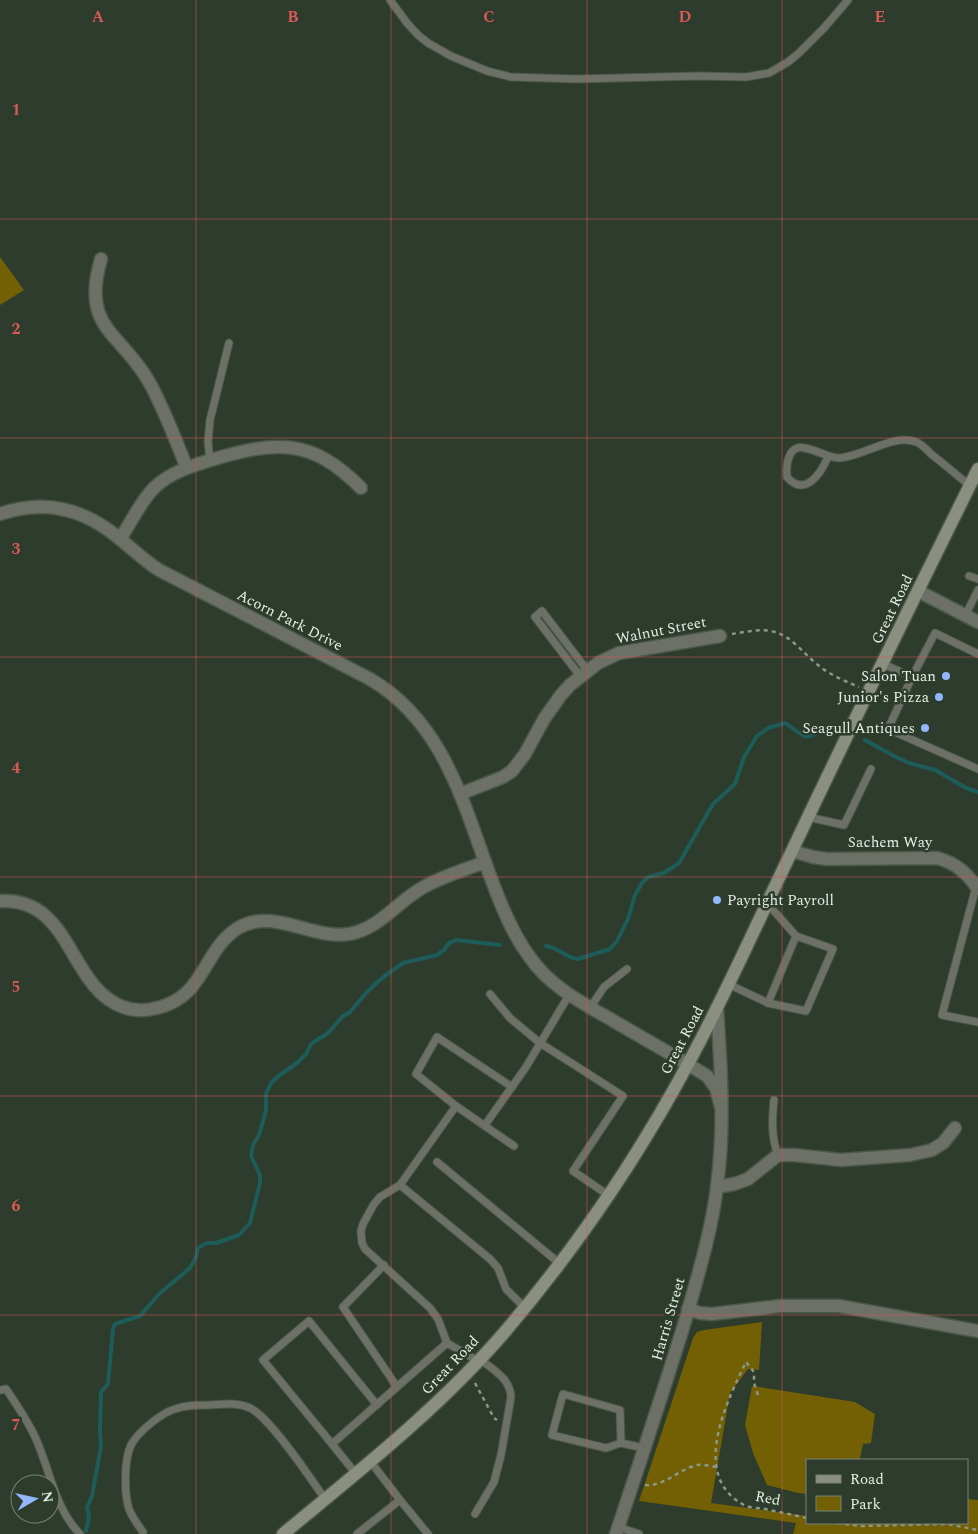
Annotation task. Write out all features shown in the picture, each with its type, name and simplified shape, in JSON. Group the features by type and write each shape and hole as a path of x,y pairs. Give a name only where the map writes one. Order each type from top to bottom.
{"main road":[{"name":"Great Road","path":"283,1534 356,1474 440,1400 479,1360 559,1263 608,1195 688,1064 717,1008 766,903 978,469"}],"street":[{"path":"101,259 95,289 97,308 101,318 114,338 148,380 187,468"},
{"path":"120,539 145,499 154,489 174,474 187,468 245,451 273,447 294,448 312,453 339,467 360,488"},
{"name":"Acorn Park Drive","path":"0,514 42,506 68,510 95,522 159,570 383,686 415,715 432,737 443,756 460,794 503,910 519,942 539,970 569,995 688,1064"},
{"path":"918,591 978,622"},
{"name":"Walnut Street","path":"460,794 503,777 512,771 525,754 544,719 561,694 583,673 598,663 619,653 720,636"},
{"name":"Sachem Way","path":"792,851 827,859 937,858 959,867 977,888"},
{"path":"0,901 28,906 47,917 55,925 89,978 105,998 125,1008 150,1010 185,996 202,974 219,946 240,927 265,921 335,935 358,932 369,928 421,888 485,862"},
{"name":"Harris Street","path":"617,1531 688,1309 706,1241 717,1187 721,1146 721,1107 717,1008"},
{"name":"Harris Street","path":"688,1064 712,1081 721,1107"},
{"path":"717,1187 748,1179 778,1156 794,1155 841,1160 910,1155 932,1150 943,1143 955,1128"},
{"path":"688,1309 712,1314 780,1306 839,1306 978,1332"}],"lane":[{"path":"390,0 418,35 428,44 450,56 487,71 511,77 577,79 746,77 769,73 799,53 848,0"},
{"path":"210,461 208,442 210,420 229,343"},
{"path":"828,457 818,475 810,482 799,486 793,484 788,477 787,464 791,453 801,447 828,457 839,458 897,441 914,441 918,442 970,486"},
{"path":"969,576 978,579"},
{"path":"965,616 978,590"},
{"path":"542,612 583,673 535,617 542,612"},
{"path":"978,654 935,633 888,729 978,770"},
{"path":"883,664 912,677"},
{"path":"808,817 844,825 871,769"},
{"path":"977,888 942,1015 978,1022"},
{"path":"728,984 768,1003 806,1011 832,949 796,936 766,903"},
{"path":"768,1003 796,936"},
{"path":"590,1008 604,987 627,969"},
{"path":"490,994 510,1018 540,1043 623,1096 573,1171 608,1195"},
{"path":"485,1125 512,1087 569,995"},
{"path":"512,1087 437,1037 416,1074 456,1106 514,1146"},
{"path":"774,1100 771,1121 772,1135 778,1156"},
{"path":"456,1106 400,1185 380,1197 368,1214 361,1231 362,1243 365,1249 430,1308 438,1319 447,1343 479,1360 508,1382 511,1398 502,1455 494,1482 475,1514"},
{"path":"437,1162 559,1263"},
{"path":"400,1185 490,1258 498,1268 506,1289 524,1307"},
{"path":"384,1265 343,1307 397,1387"},
{"path":"356,1474 263,1360 309,1321 377,1405"},
{"path":"332,1444 447,1343"},
{"path":"0,1390 6,1389 27,1422 66,1517 80,1534"},
{"path":"621,1443 620,1410 563,1394 552,1435 606,1448 621,1443 644,1448"},
{"path":"143,1532 130,1511 125,1490 131,1446 139,1434 156,1420 172,1409 188,1405 230,1404 243,1405 252,1409 260,1415 287,1447 326,1499"},
{"path":"370,1461 428,1534"},
{"path":"357,1534 400,1500"},
{"path":"617,1531 639,1534"}],"path":[{"path":"720,636 755,630 775,632 792,642 819,667 841,680 870,690"},
{"name":"Red","path":"758,1395 754,1383 754,1372 746,1362 721,1421 716,1444 720,1482 729,1493 747,1506 806,1518"},
{"path":"474,1381 494,1418 506,1425"},
{"path":"633,1484 651,1486 699,1464 717,1467"},
{"path":"844,1524 860,1526 881,1524 947,1524 978,1530"}],"green space":[{"path":"0,257 24,290 0,305"},
{"path":"762,1322 759,1370 748,1369 730,1393 711,1503 806,1516 806,1524 968,1524 968,1499 978,1500 978,1534 793,1534 796,1523 639,1501 693,1338 697,1332"},
{"path":"752,1386 855,1402 875,1414 871,1443 863,1444 861,1459 806,1459 806,1494 767,1485 753,1453 745,1425"}],"waterway":[{"path":"546,946 578,959 610,949 617,941 628,919 635,895 642,883 648,877 664,873 679,863 713,804 735,784 744,757 757,736 768,728 785,723 805,736 813,735 826,727 834,726"},
{"path":"865,740 909,763 935,770 966,788 978,792"},
{"path":"86,1531 89,1517 87,1507 92,1496 101,1446 101,1392 108,1384 115,1324 140,1316 159,1294 190,1268 198,1248 207,1243 216,1243 239,1235 250,1223 260,1183 260,1175 251,1156 253,1145 259,1135 263,1121 266,1110 266,1094 271,1083 297,1063 306,1054 311,1044 328,1033 382,978 403,963 437,955 449,943 456,940 500,945"}],"place":[{"name":"Salon Tuan","path":"946,676"},
{"name":"Junior's Pizza","path":"939,697"},
{"name":"Seagull Antiques","path":"925,728"},
{"name":"Payright Payroll","path":"717,900"}]}
